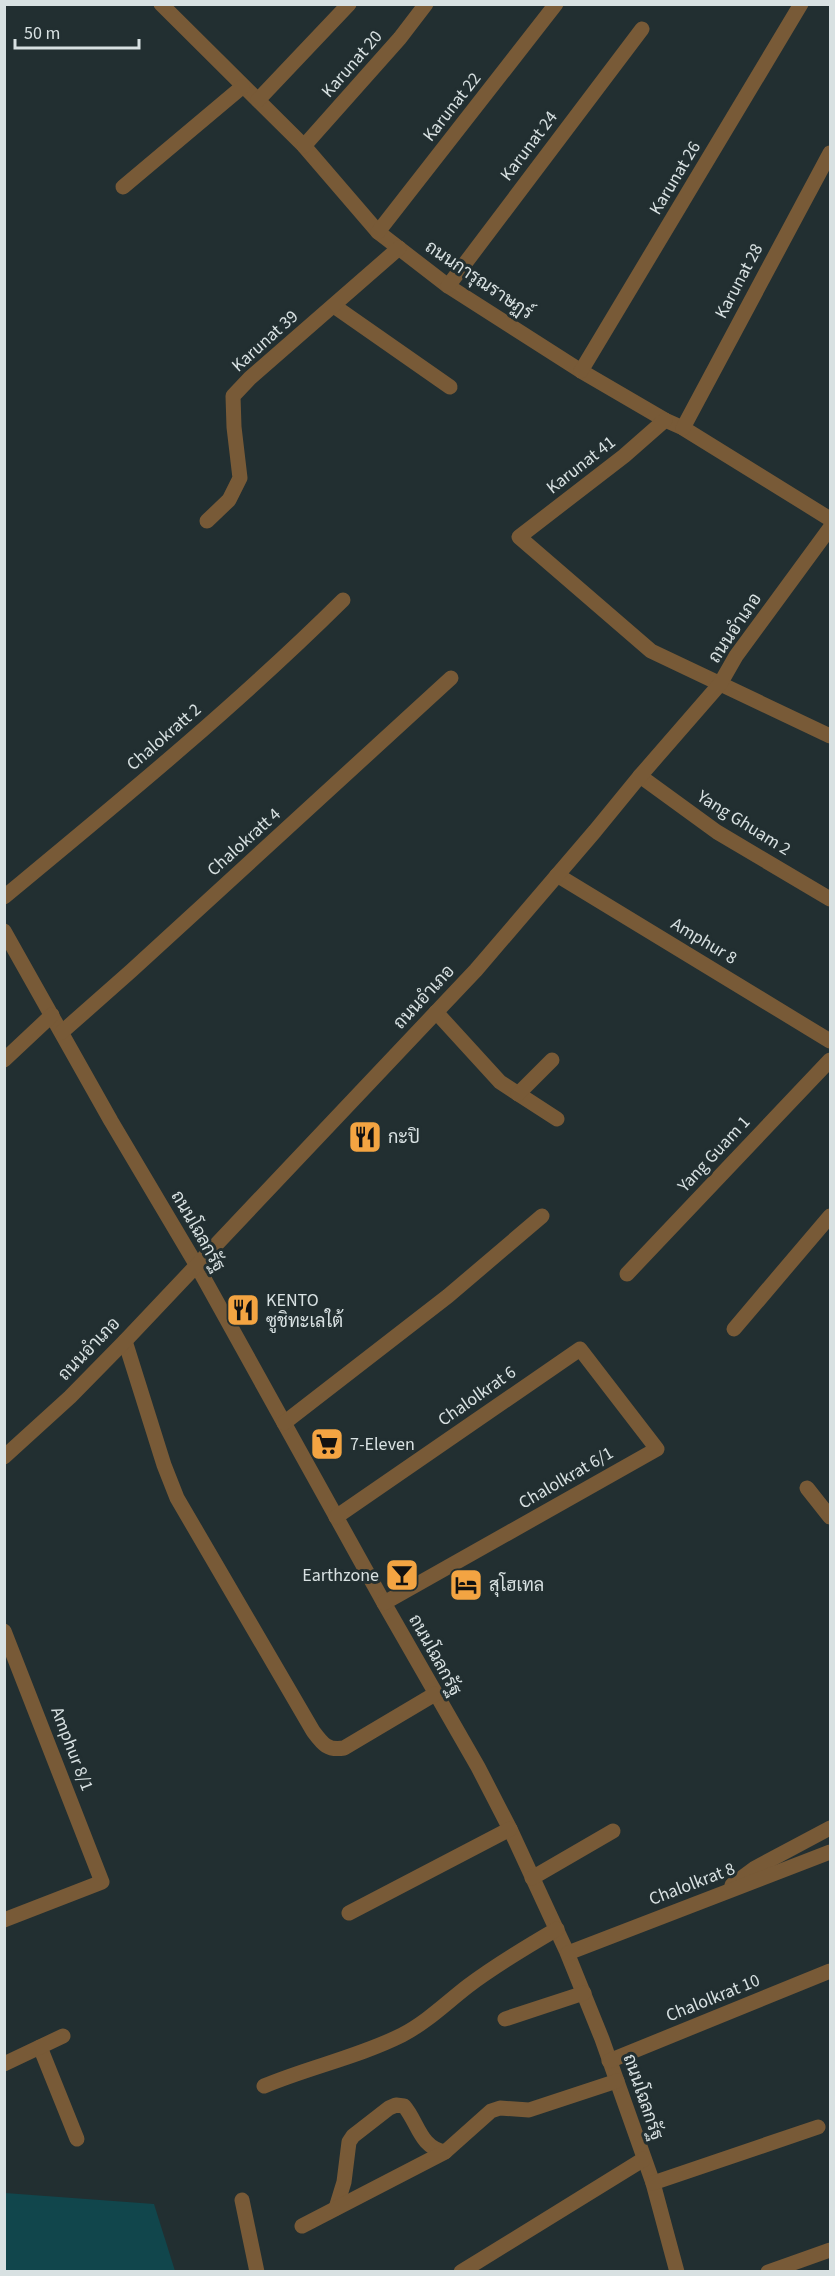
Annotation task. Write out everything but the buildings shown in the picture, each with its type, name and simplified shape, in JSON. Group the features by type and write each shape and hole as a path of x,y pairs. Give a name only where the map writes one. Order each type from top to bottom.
{"street":[{"name":"ถนนการุณราษฏร์","path":"161,4 242,87 304,146 378,232 448,286 581,371 683,428 831,519"},
{"path":"258,100 349,4"},
{"name":"Karunat 20","path":"304,146 400,38 426,4"},
{"name":"Karunat 22","path":"378,232 556,4"},
{"name":"Karunat 26","path":"581,371 801,4"},
{"name":"Karunat 24","path":"448,286 642,29"},
{"path":"123,188 242,87"},
{"name":"Karunat 28","path":"683,428 831,153"},
{"name":"Karunat 39","path":"207,521 229,500 240,477 233,396 399,248"},
{"path":"334,306 450,387"},
{"name":"Karunat 41","path":"665,420 624,456 519,537 643,646 720,684"},
{"name":"ถนนอำเภอ","path":"4,1457 70,1397 125,1341 476,970 720,684 736,656 831,528"},
{"name":"Chalokratt 2","path":"4,897 98,820 278,665 343,600"},
{"name":"Chalokratt 4","path":"62,1032 451,678"},
{"path":"720,684 831,736"},
{"name":"Yang Ghuam 2","path":"640,776 717,832 831,898"},
{"name":"Amphur 8","path":"557,875 831,1041"},
{"name":"ถนนโฉลกรัฐ","path":"4,932 111,1121 197,1266 478,1767 510,1829 568,1953 584,1993 653,2182 677,2271"},
{"path":"436,1012 500,1082 557,1119"},
{"path":"4,1060 52,1015"},
{"name":"Yang Guam 1","path":"627,1274 831,1059"},
{"path":"518,1094 552,1060"},
{"path":"284,1423 448,1296 542,1216"},
{"path":"734,1329 831,1216"},
{"path":"125,1341 160,1455 177,1498 313,1731 325,1746 333,1749 344,1748 435,1694"},
{"name":"Chalolkrat 6","path":"336,1517 580,1349"},
{"name":"Chalolkrat 6/1","path":"384,1603 657,1449 580,1349"},
{"path":"807,1488 831,1517"},
{"name":"Amphur 8/1","path":"4,1631 102,1882 4,1920"},
{"path":"715,1897 755,1868 831,1828"},
{"path":"349,1912 510,1829"},
{"path":"532,1878 613,1832"},
{"name":"Chalolkrat 8","path":"568,1953 831,1852"},
{"path":"264,2086 291,2074 352,2055 401,2035 450,2003 466,1988 504,1961 557,1929"},
{"name":"Chalolkrat 10","path":"609,2061 831,1971"},
{"path":"505,2019 584,1993"},
{"path":"4,2064 63,2036"},
{"path":"40,2047 77,2139"},
{"path":"302,2226 444,2152 490,2110 500,2108 529,2110 617,2081"},
{"path":"336,2208 344,2182 349,2142 353,2136 389,2108 396,2105 404,2106 426,2143 444,2152"},
{"path":"653,2182 818,2127"},
{"path":"461,2271 644,2159"},
{"path":"242,2200 257,2271"},
{"path":"768,2271 831,2250"}],"shaded area":[{"path":"5,2193 154,2204 175,2271 5,2271"}],"place":[{"name":"กะปิ","path":"365,1137"},
{"name":"KENTO ซูชิทะเลใต้","path":"243,1310"},
{"name":"7-Eleven","path":"327,1444"},
{"name":"Earthzone","path":"402,1575"},
{"name":"สุโฮเทล","path":"466,1585"}]}
